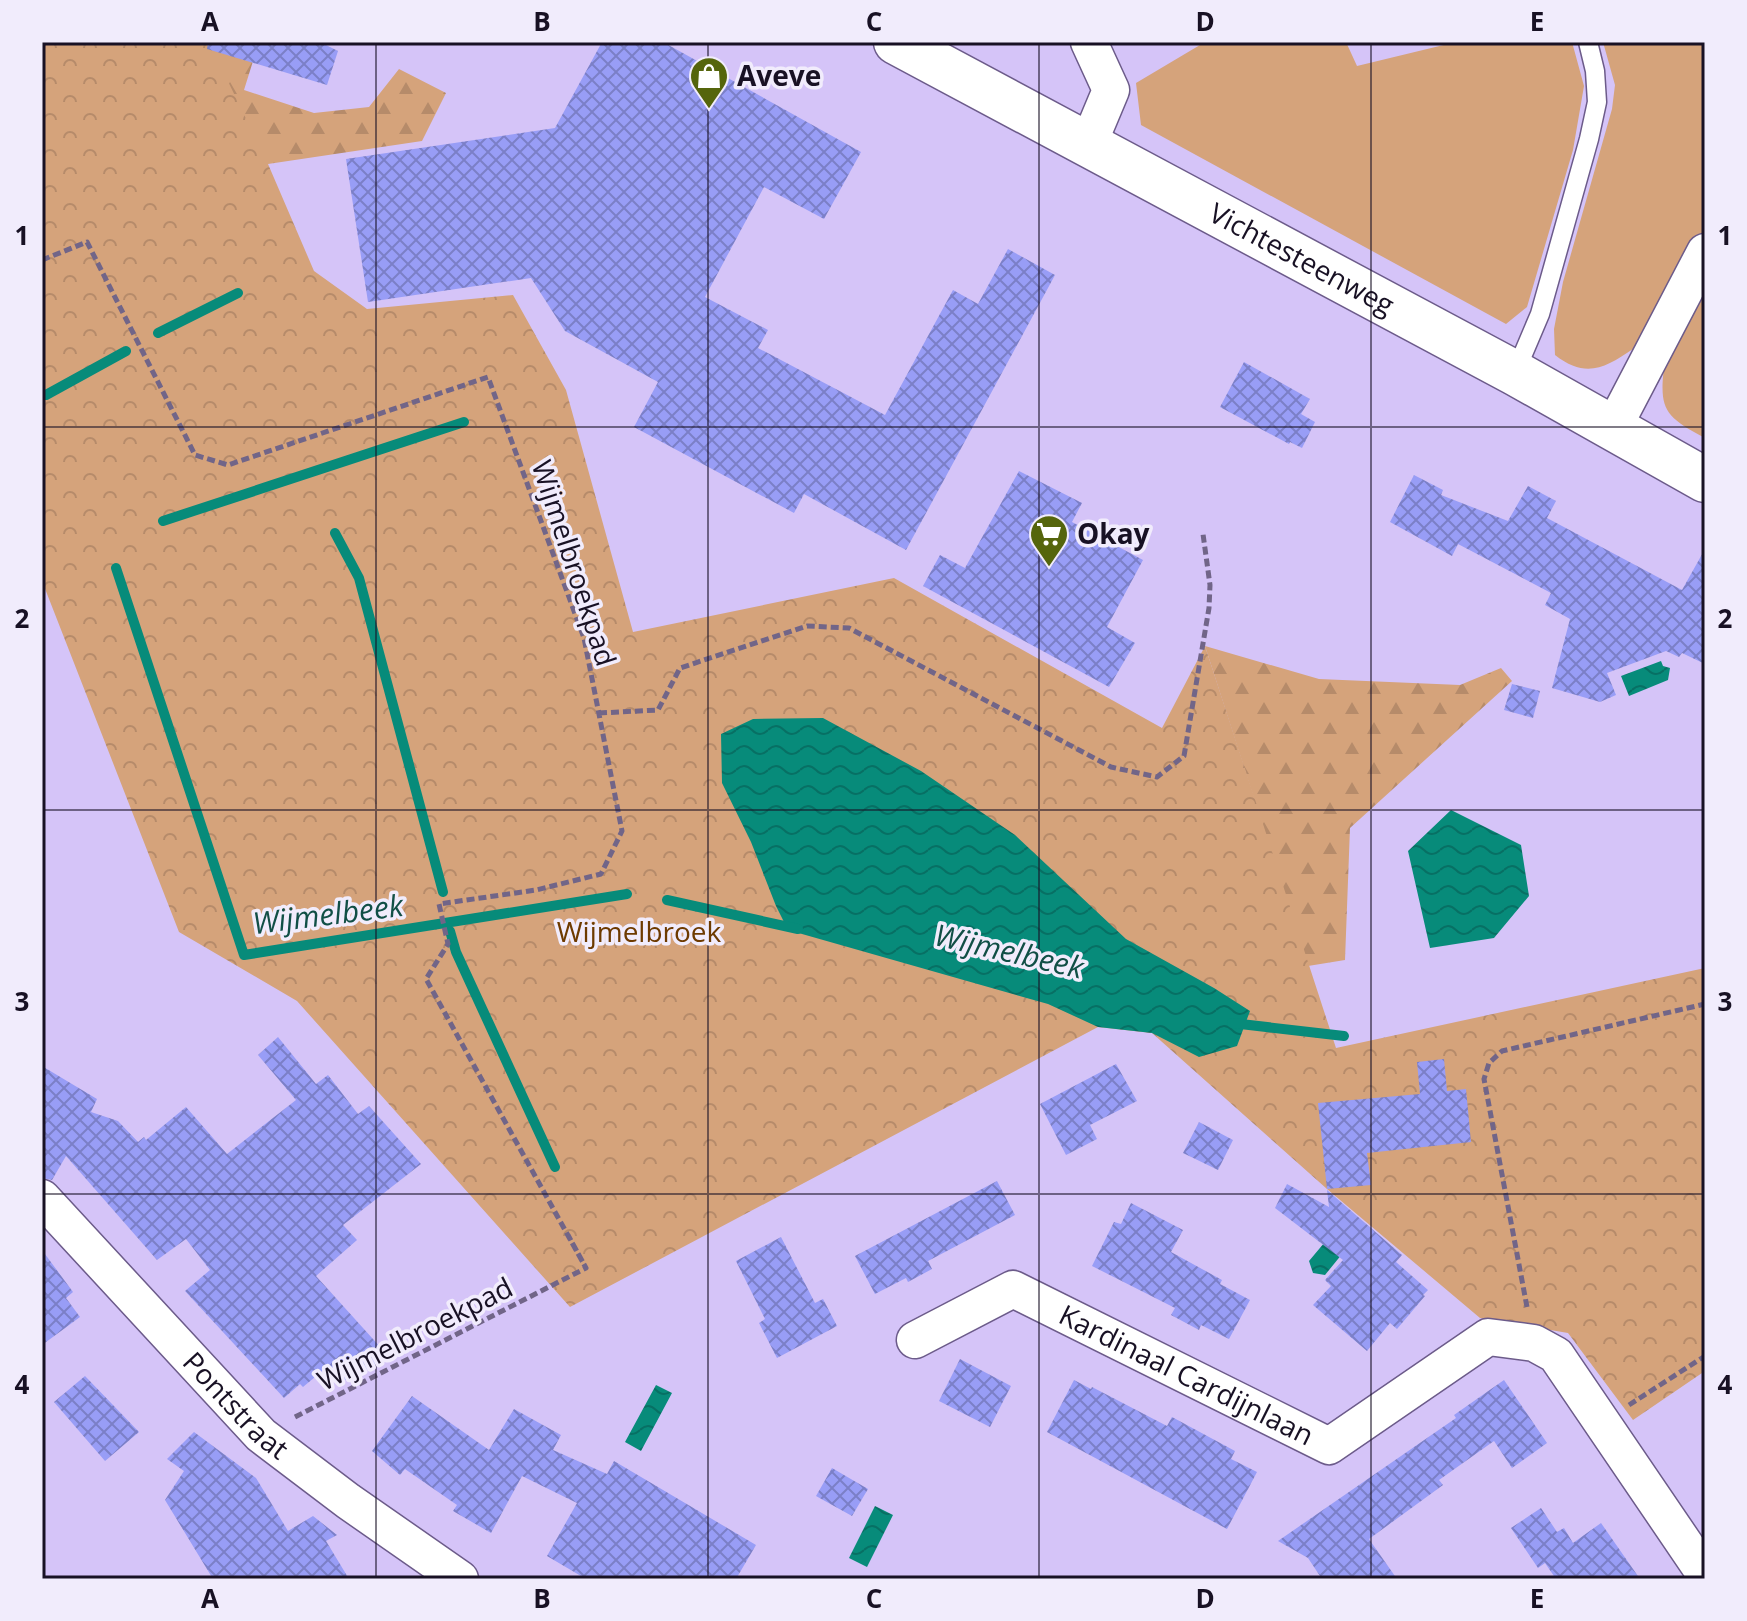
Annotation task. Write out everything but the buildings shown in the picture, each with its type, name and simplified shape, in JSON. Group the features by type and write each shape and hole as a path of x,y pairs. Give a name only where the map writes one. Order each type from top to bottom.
{"street":[{"name":"Vichtesteenweg","path":"896,42 1515,373 1705,480"},
{"path":"1088,145 1111,90 1089,42"},
{"path":"1612,430 1705,252"},
{"name":"Pontstraat","path":"42,1198 261,1435 348,1501 460,1579"},
{"name":"Kardinaal Cardijnlaan","path":"915,1340 1013,1289 1329,1446 1488,1337 1534,1343"},
{"path":"1534,1343 1556,1355 1600,1424 1705,1574"}],"lane":[{"path":"1515,373 1540,314 1589,139 1597,102 1595,71 1588,42"}],"path":[{"name":"Wijmelbroekpad","path":"42,260 87,242 195,455 228,465 488,377 584,638 622,831 601,874 536,890 439,904 448,944 426,979 586,1268 261,1435"},
{"path":"599,713 658,710 680,668 718,654 807,626 849,628 1111,767 1157,777 1184,756 1209,608 1210,585 1203,534"},
{"path":"1534,1343 1484,1079 1489,1063 1502,1051 1521,1045 1705,1004"},
{"path":"568,1235 586,1268"},
{"path":"1600,1424 1705,1356"}],"green space":[{"path":"42,42 259,42 244,90 314,113 369,107 399,69 446,93 422,141 268,164 232,180"},
{"name":"Wijmelbroek","path":"42,42 209,42 268,164 314,271 367,309 513,295 566,390 633,632 894,578 1162,728 1205,646 1336,1048 1705,968 1705,1371 1633,1420 1568,1333 1480,1318 1327,1189 1152,1033 1098,1027 570,1307 297,1001 179,932 42,581"},
{"path":"1205,42 1346,42 1357,66 1456,42 1572,42 1584,86 1573,150 1527,307 1506,324 1141,125 1136,83"},
{"path":"1603,42 1705,42 1705,438 1679,423 1666,408 1663,399 1665,359 1633,349 1604,366 1586,369 1555,355 1554,329 1563,282 1612,109 1615,85"},
{"path":"1205,646 1319,679 1460,685 1501,668 1512,681 1350,828 1345,960 1308,966"}],"water":[{"path":"1661,661 1663,666 1670,668 1668,680 1629,696 1621,676"},
{"path":"823,718 921,771 1015,835 1126,939 1250,1011 1237,1046 1199,1057 1152,1033 1098,1027 1048,1004 788,930 722,783 721,734 753,719"},
{"path":"1451,810 1521,845 1529,896 1494,938 1430,948 1408,851"},
{"path":"1335,1230 1351,1243 1325,1275 1313,1273 1309,1261"},
{"path":"656,1385 672,1393 641,1451 625,1442"},
{"path":"875,1506 893,1515 867,1567 849,1558"}],"waterway":[{"path":"158,333 238,293"},
{"path":"46,395 126,351"},
{"path":"163,521 464,422"},
{"path":"335,533 359,578 443,892"},
{"name":"Wijmelbeek","path":"116,568 244,955 627,894"},
{"name":"Wijmelbeek","path":"667,900 798,929"},
{"path":"450,931 456,952 555,1167"},
{"name":"Wijmelbeek","path":"1232,1023 1344,1036"}],"place":[{"name":"Aveve","path":"709,110"},
{"name":"Okay","path":"1049,568"}]}
